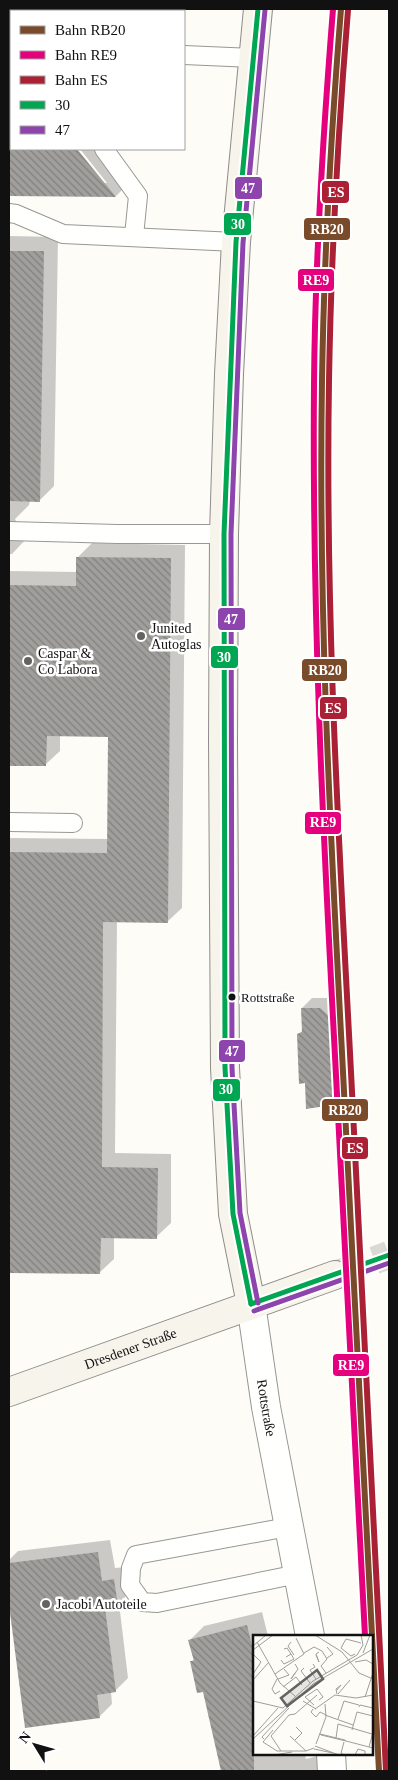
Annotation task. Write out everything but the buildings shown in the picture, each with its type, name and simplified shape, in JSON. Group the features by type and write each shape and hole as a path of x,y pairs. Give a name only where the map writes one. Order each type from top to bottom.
{"street":[{"name":"Rottstraße","path":"258,9 236,242 224,534 223,890 225,1068 233,1214 251,1304 266,1407 310,1635"},
{"name":"Dresdener Straße","path":"9,1392 335,1275"},
{"path":"331,1755 332,1771"}],"lane":[{"path":"185,55 253,58"},
{"path":"105,150 138,196 134,236"},
{"path":"9,213 16,214 63,234 236,242"},
{"path":"9,531 224,534"},
{"path":"9,822 73,823"},
{"path":"288,1527 136,1555 131,1568 130,1585 142,1602 158,1603 298,1574"}],"tunnel":[{"path":"335,1275 389,1255"}],"rail line":[{"name":"RE9","path":"333,9 316,291 314,385 315,553 326,888 365,1635"},
{"name":"RB20","path":"341,9 328,195 324,288 321,467 322,554 334,899 372,1635"},
{"name":"ES","path":"348,10 331,288 328,467 329,554 338,813 386,1771"},
{"name":"RB20","path":"373,1655 379,1771"}],"transit line":[{"name":"30","path":"251,1304 233,1214 225,1068 224,534 236,242 258,9"},
{"name":"47","path":"258,1303 240,1213 232,1068 231,534 243,243 265,10"},
{"name":"30","path":"251,1304 389,1255"},
{"name":"47","path":"254,1311 389,1263"}],"place":[{"name":"Junited Autoglas","path":"141,636"},
{"name":"Caspar & Co Labora","path":"28,661"},
{"name":"Rottstraße","path":"232,997"},
{"name":"Jacobi Autoteile","path":"46,1604"}]}
